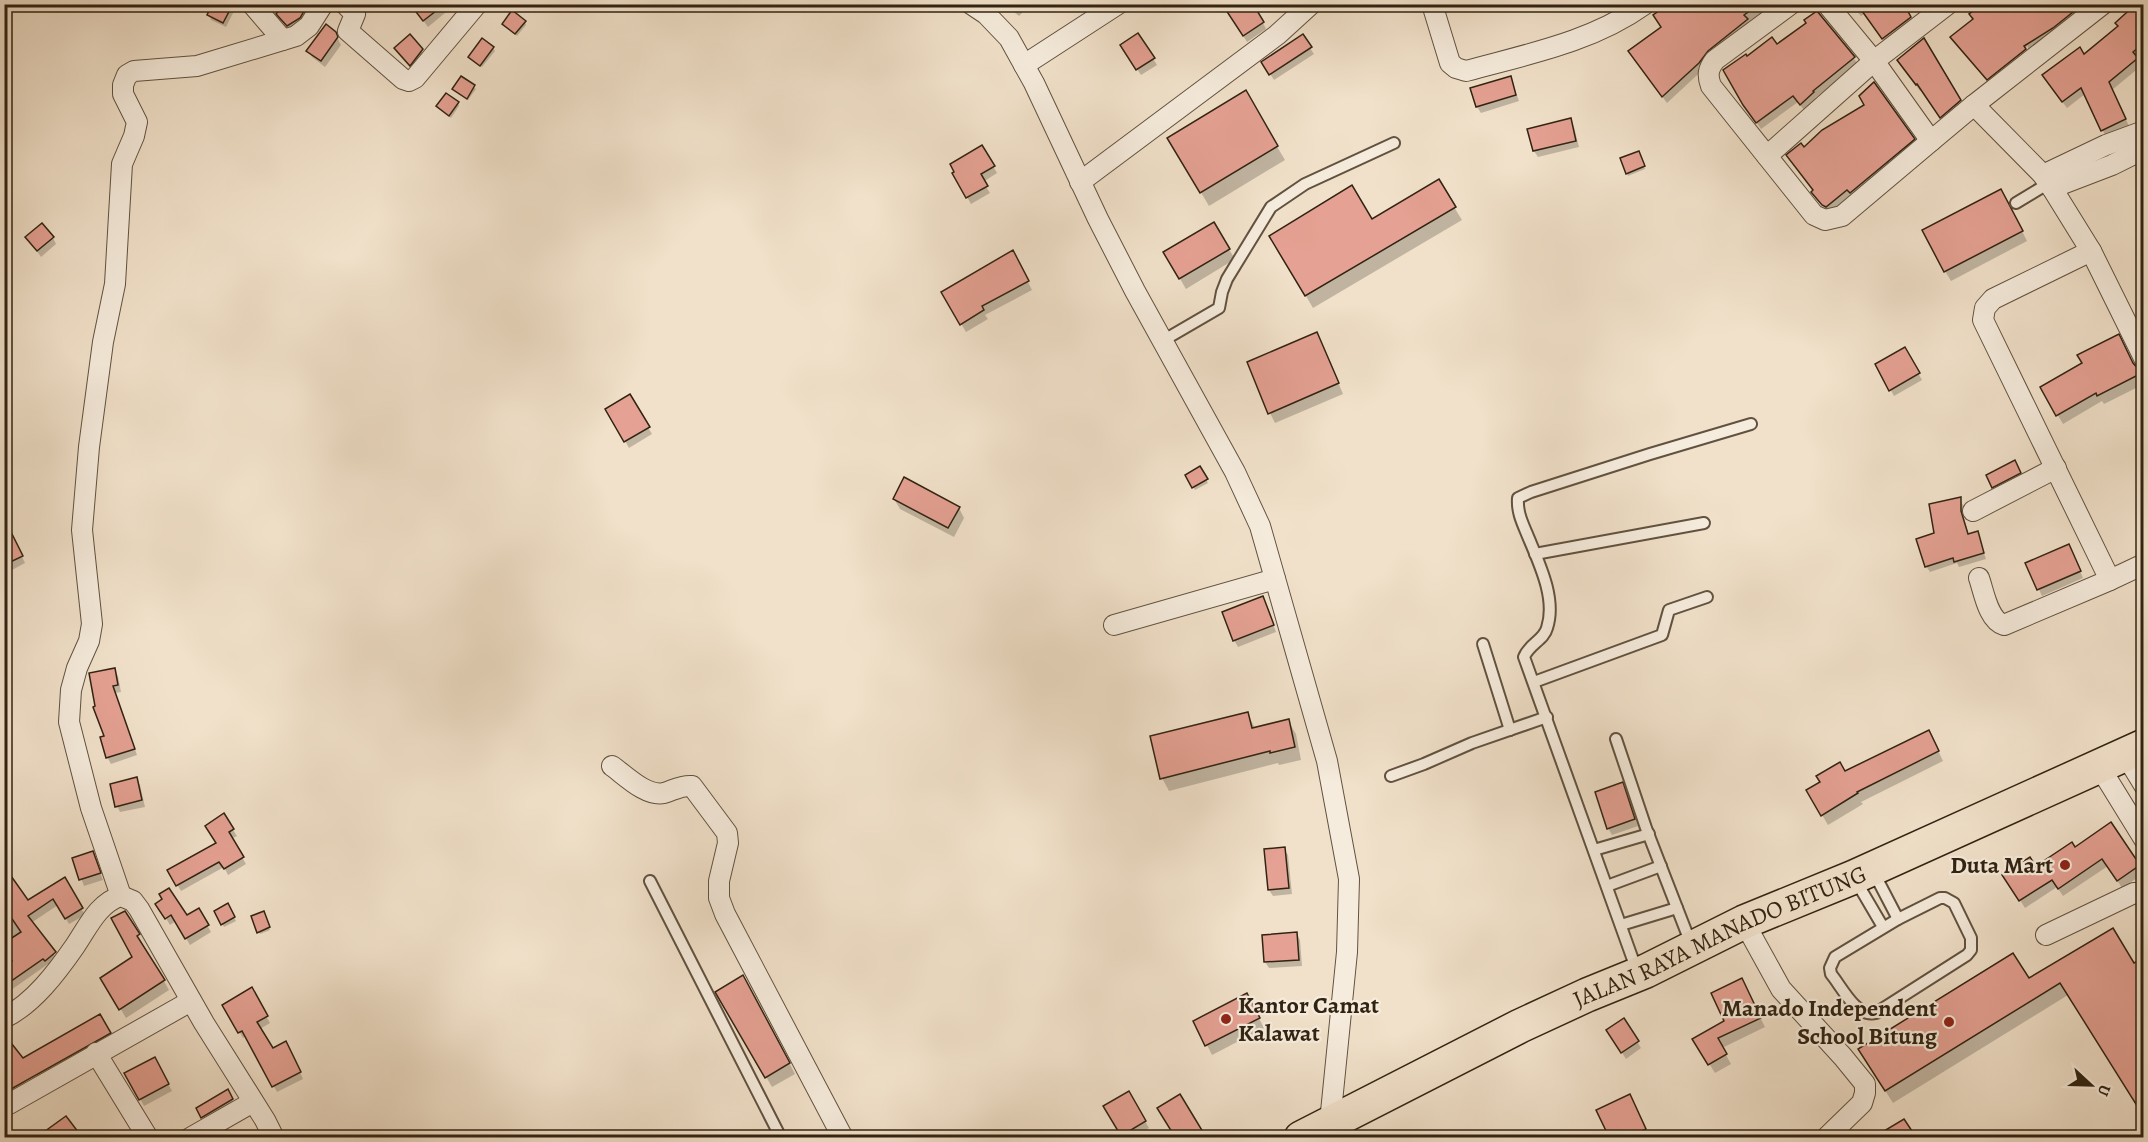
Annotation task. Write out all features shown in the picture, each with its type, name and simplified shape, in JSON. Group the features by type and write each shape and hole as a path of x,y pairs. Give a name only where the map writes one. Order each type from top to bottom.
{"highway":[{"name":"JALAN RAYA MANADO BITUNG","path":"1301,1137 1520,1026 1638,974 1744,922 1863,873 2122,756"}],"street":[{"path":"252,4 283,40"},
{"path":"121,896 91,808 69,722 71,690 77,668 89,641 92,624 82,530 89,447 115,284 122,164 134,136 137,122 123,94 123,85 127,75 134,71 197,66 297,36 309,26 323,4"},
{"path":"345,4 355,14 348,31 403,79 410,81 415,78 477,4"},
{"path":"971,4 986,14 1009,38 1024,65 1080,182 1136,291 1235,472 1260,526 1327,761 1349,879 1347,951 1330,1122"},
{"path":"1024,65 1118,4"},
{"path":"1080,182 1277,35 1311,4"},
{"path":"1432,4 1450,63 1456,68 1467,71 1566,44 1630,15 1645,4"},
{"path":"1791,4 1715,60 1708,73 1711,86 1814,215 1821,220 1831,220 1842,216 1974,105 2103,4"},
{"path":"1827,4 1874,61 1930,141"},
{"path":"1767,156 1874,61 1948,4"},
{"path":"1974,105 2048,182 2091,251 2144,358"},
{"path":"2048,182 2106,145 2144,131"},
{"path":"2106,145 2112,165"},
{"path":"2048,182 2112,165 2144,149"},
{"path":"2091,251 1993,299 1984,312 1985,325 2110,580"},
{"path":"1973,511 2056,468"},
{"path":"1979,578 1993,616 1997,623 2004,625 2144,564"},
{"path":"1114,625 1275,579"},
{"path":"2122,756 2144,785"},
{"path":"2122,756 2144,839"},
{"path":"612,766 644,789 661,794 684,785 692,786 727,833 728,843 719,881 719,898 725,914 843,1137"},
{"path":"2046,935 2134,893 2144,894"},
{"path":"4,1018 18,1011 48,979 73,948 97,912 113,898 121,896 133,901 274,1137"},
{"path":"1744,922 1781,989 1865,1084 1862,1103 1826,1137"},
{"path":"9,1104 191,1001"},
{"path":"96,1053 148,1137"},
{"path":"190,1137 253,1102"}],"lane":[{"path":"1164,340 1219,308 1227,279 1271,207 1305,184 1394,143"},
{"path":"2016,203 2048,182"},
{"path":"1638,974 1524,657 1527,649 1545,634 1549,618 1546,587 1518,510 1518,498 1650,453 1751,424"},
{"path":"1535,554 1704,523"},
{"path":"1534,682 1662,636 1669,610 1707,597"},
{"path":"1483,644 1510,730"},
{"path":"1391,776 1472,743 1547,717"},
{"path":"1616,739 1692,948"},
{"path":"1594,850 1649,834"},
{"path":"1607,886 1661,867"},
{"path":"1863,873 1898,919"},
{"path":"1863,873 1883,927"},
{"path":"650,881 781,1137"},
{"path":"1940,898 1949,900 1954,903 1971,938 1971,950 1967,955 1876,1012 1864,1013 1855,1005 1830,968 1835,957 1898,919 1940,898"},
{"path":"1621,925 1677,908"}],"building":[{"path":"212,4 233,4 223,23 207,15"},
{"path":"284,4 308,4 300,18 287,26 276,14"},
{"path":"410,4 445,4 423,21"},
{"path":"1222,4 1253,4 1264,22 1243,36"},
{"path":"1669,4 1760,4 1744,15 1748,19 1708,51 1699,63 1662,97 1628,51 1661,27 1653,15"},
{"path":"1857,4 1904,4 1911,17 1882,39"},
{"path":"1982,4 2083,4 2053,28 2024,46 2026,49 1987,80 1950,37 1973,19 1969,14"},
{"path":"2136,4 2144,4 2144,43 2133,52 2138,58 2109,82 2126,119 2101,131 2081,88 2062,102 2042,75 2080,47 2084,54 2118,26 2115,23"},
{"path":"512,10 526,21 515,34 502,24"},
{"path":"1817,11 1855,57 1813,91 1800,105 1793,96 1756,123 1723,70 1772,37 1777,44 1806,23 1804,20"},
{"path":"326,24 336,32 338,37 321,61 306,51"},
{"path":"1138,33 1155,58 1136,70 1120,45"},
{"path":"410,34 423,49 410,66 394,48"},
{"path":"1303,34 1312,47 1269,75 1261,62"},
{"path":"482,38 494,47 480,66 468,57"},
{"path":"1924,38 1961,100 1940,118 1897,60"},
{"path":"461,76 475,85 467,99 452,89"},
{"path":"1511,76 1516,95 1476,107 1470,88"},
{"path":"1874,82 1915,139 1850,193 1847,190 1826,207 1811,192 1813,190 1786,155 1801,143 1804,147 1822,130 1864,105 1859,96"},
{"path":"1246,90 1278,146 1200,193 1167,138"},
{"path":"446,93 459,102 449,116 436,106"},
{"path":"1571,118 1576,141 1533,151 1527,129"},
{"path":"982,145 995,166 981,174 988,186 966,198 952,173 954,172 950,164"},
{"path":"1639,151 1645,166 1626,174 1620,158"},
{"path":"1439,179 1456,207 1305,296 1269,236 1352,185 1372,219"},
{"path":"2001,189 2023,231 1944,272 1922,230"},
{"path":"1214,222 1230,249 1179,279 1163,252"},
{"path":"42,223 54,237 37,251 25,237"},
{"path":"1013,250 1029,281 982,306 984,310 960,325 941,292"},
{"path":"1317,332 1339,383 1268,414 1247,362"},
{"path":"2119,334 2133,363 2142,373 2097,396 2096,393 2056,416 2040,387 2082,363 2077,355"},
{"path":"1905,347 1920,373 1889,391 1875,364"},
{"path":"630,394 650,427 624,442 605,409"},
{"path":"2015,460 2021,473 1992,488 1986,475"},
{"path":"1200,466 1208,479 1192,488 1185,475"},
{"path":"904,477 960,507 948,528 893,499"},
{"path":"1961,497 1961,511 1968,534 1978,531 1984,553 1954,562 1953,558 1925,567 1916,539 1934,533 1929,504"},
{"path":"4,518 23,556 4,565"},
{"path":"2069,544 2081,571 2037,590 2025,563"},
{"path":"1263,596 1274,625 1233,641 1222,612"},
{"path":"115,668 118,685 113,686 135,749 106,758 100,737 104,736 93,707 95,706 89,673"},
{"path":"1248,712 1252,728 1289,719 1295,747 1270,753 1270,751 1160,779 1150,736"},
{"path":"1929,730 1939,751 1857,792 1821,816 1806,790 1820,782 1816,776 1840,762 1845,771"},
{"path":"137,777 142,800 115,807 110,784"},
{"path":"1623,782 1635,819 1607,829 1595,792"},
{"path":"224,813 234,829 229,832 244,857 224,869 219,862 176,886 167,870 216,843 205,826"},
{"path":"2111,822 2140,865 2117,881 2102,859 2058,889 2052,880 2019,901 2002,875 2030,857 2036,866 2072,842 2075,847"},
{"path":"1285,847 1289,888 1268,890 1264,849"},
{"path":"93,851 101,873 79,880 72,858"},
{"path":"4,866 28,900 65,877 83,908 65,919 53,899 28,916 56,952 4,986 4,965 12,961 4,951 4,943 21,932 4,907"},
{"path":"169,888 187,915 199,908 209,925 185,939 171,915 165,919 155,904 162,899 159,894"},
{"path":"228,903 235,917 221,925 214,911"},
{"path":"125,911 140,934 137,936 165,980 119,1010 100,978 132,957 111,918"},
{"path":"264,911 270,927 257,933 251,916"},
{"path":"2113,928 2134,963 2144,958 2144,1117 2060,983 1885,1091 1858,1049 2013,953 2029,978"},
{"path":"1297,932 1299,960 1264,962 1262,935"},
{"path":"743,975 790,1063 765,1078 715,992"},
{"path":"1742,978 1761,1018 1718,1038 1727,1054 1708,1065 1692,1039 1724,1021 1711,993"},
{"path":"252,987 268,1016 257,1022 273,1048 286,1041 301,1072 272,1087 242,1031 238,1033 222,1005"},
{"name":"Kantor Camat Kalawat","path":"1247,993 1260,1018 1205,1046 1193,1021"},
{"path":"100,1014 111,1033 4,1093 4,1034 23,1058"},
{"path":"1624,1018 1639,1041 1621,1053 1606,1030"},
{"path":"155,1057 169,1084 139,1100 124,1073"},
{"path":"228,1089 233,1099 201,1118 196,1108"},
{"path":"1129,1091 1146,1121 1121,1136 1103,1106"},
{"path":"1180,1094 1203,1132 1193,1137 1175,1137 1157,1108"},
{"path":"1630,1094 1646,1129 1629,1137 1609,1137 1596,1110"},
{"path":"66,1116 82,1137 37,1137"},
{"path":"1904,1119 1916,1137 1874,1137"}],"place":[{"name":"Duta Mart","path":"2065,865"},
{"name":"Kantor Camat Kalawat","path":"1226,1019"},
{"name":"Manado Independent School Bitung","path":"1949,1022"}]}
